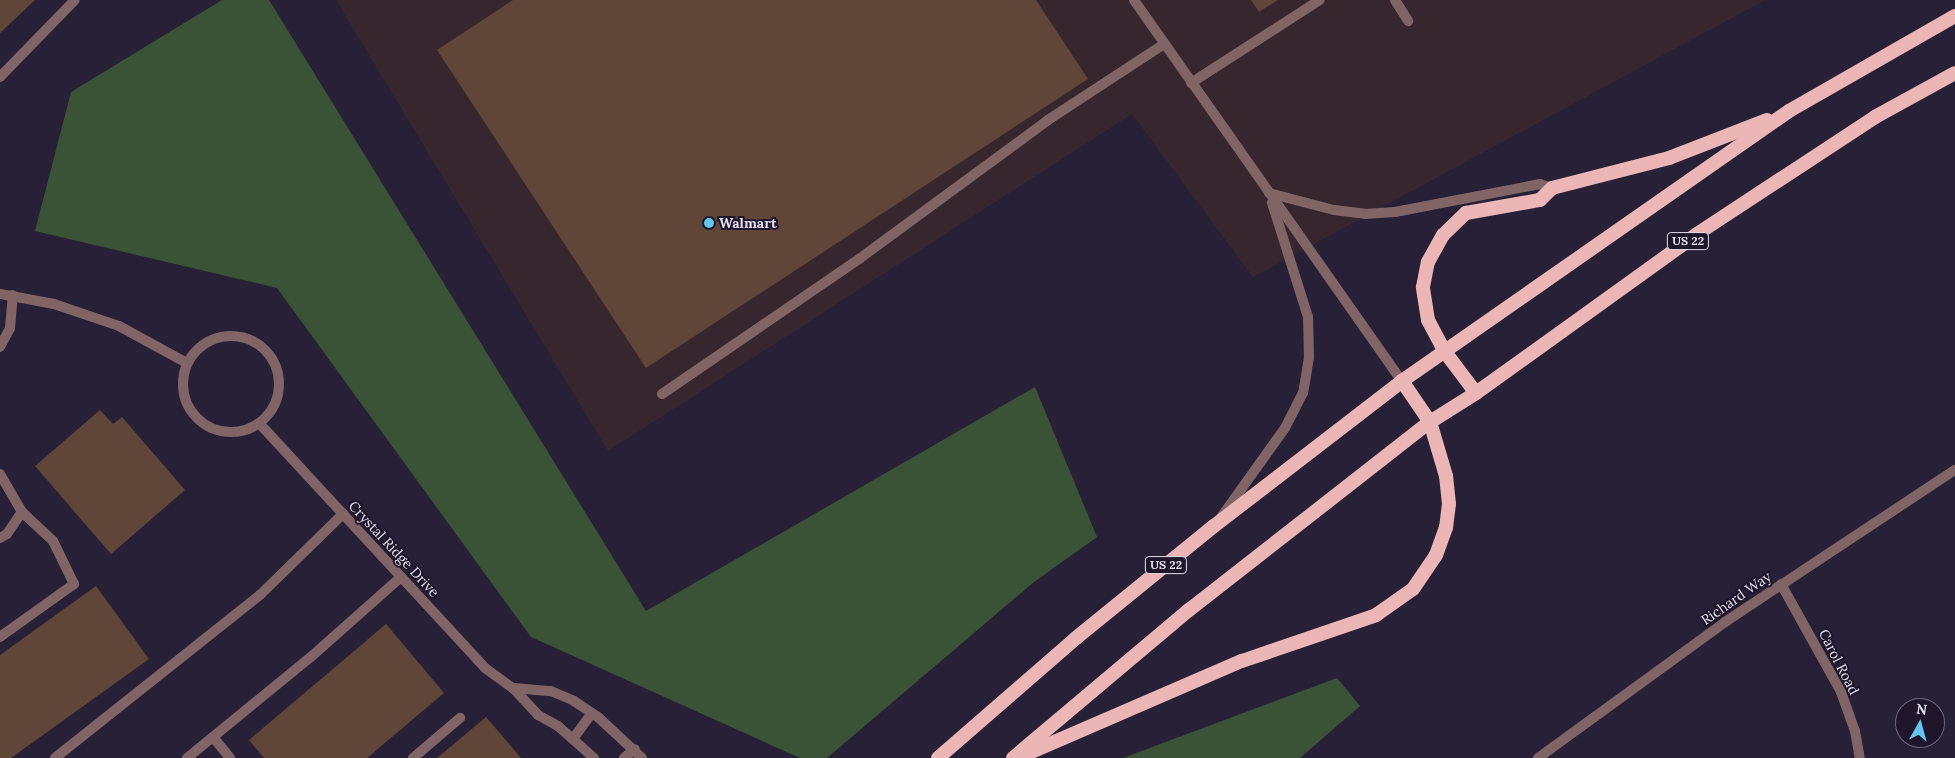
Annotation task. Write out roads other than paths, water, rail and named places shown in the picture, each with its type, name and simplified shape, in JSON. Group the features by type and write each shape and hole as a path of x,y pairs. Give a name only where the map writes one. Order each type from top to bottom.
{"highway":[{"name":"US 22","path":"938,758 1076,638 1214,526 1402,381 1789,111 1955,16"},
{"name":"US 22","path":"1013,758 1189,610 1430,422 1476,393 1697,234 1875,117 1955,73"},
{"path":"1476,393 1445,352 1428,320 1423,287 1428,262 1444,234 1466,213 1540,200 1552,188 1669,158 1789,111"},
{"path":"1018,758 1242,661 1376,615 1414,588 1436,555 1446,528 1449,504 1446,476 1430,422 1402,381"}],"street":[{"path":"0,77 75,0"},
{"path":"1134,0 1402,381"},
{"path":"1191,83 1320,0"},
{"path":"1395,0 1408,20"},
{"path":"662,394 859,259 1048,120 1164,44"},
{"path":"1269,193 1334,210 1365,214 1395,212 1540,184 1552,188"},
{"path":"1214,526 1286,428 1303,394 1308,366 1308,318 1269,193"},
{"path":"0,294 54,304 119,326 186,363"},
{"path":"0,347 10,328 13,295"},
{"path":"225,335 241,336 256,342 269,354 277,368 279,383 277,398 270,412 259,423 246,430 230,432 215,429 201,422 190,410 183,395 182,379 186,363 196,350 209,340 225,335"},
{"name":"Crystal Ridge Drive","path":"259,423 485,668 513,688 538,715 558,726 594,758"},
{"name":"Richard Way","path":"1538,758 1781,584 1955,470"},
{"path":"0,474 22,512 53,541 74,584 0,637"},
{"path":"0,538 7,534 22,512"},
{"path":"54,758 261,594 343,514"},
{"path":"187,758 312,656 401,577"},
{"name":"Carol Road","path":"1781,584 1841,692 1855,731 1860,758"},
{"path":"513,688 551,691 574,701 592,713 642,758"},
{"path":"573,739 592,713"},
{"path":"413,758 460,718"},
{"path":"213,737 230,758"},
{"path":"624,758 635,750"}],"place":[{"name":"Walmart","path":"709,223"}]}
